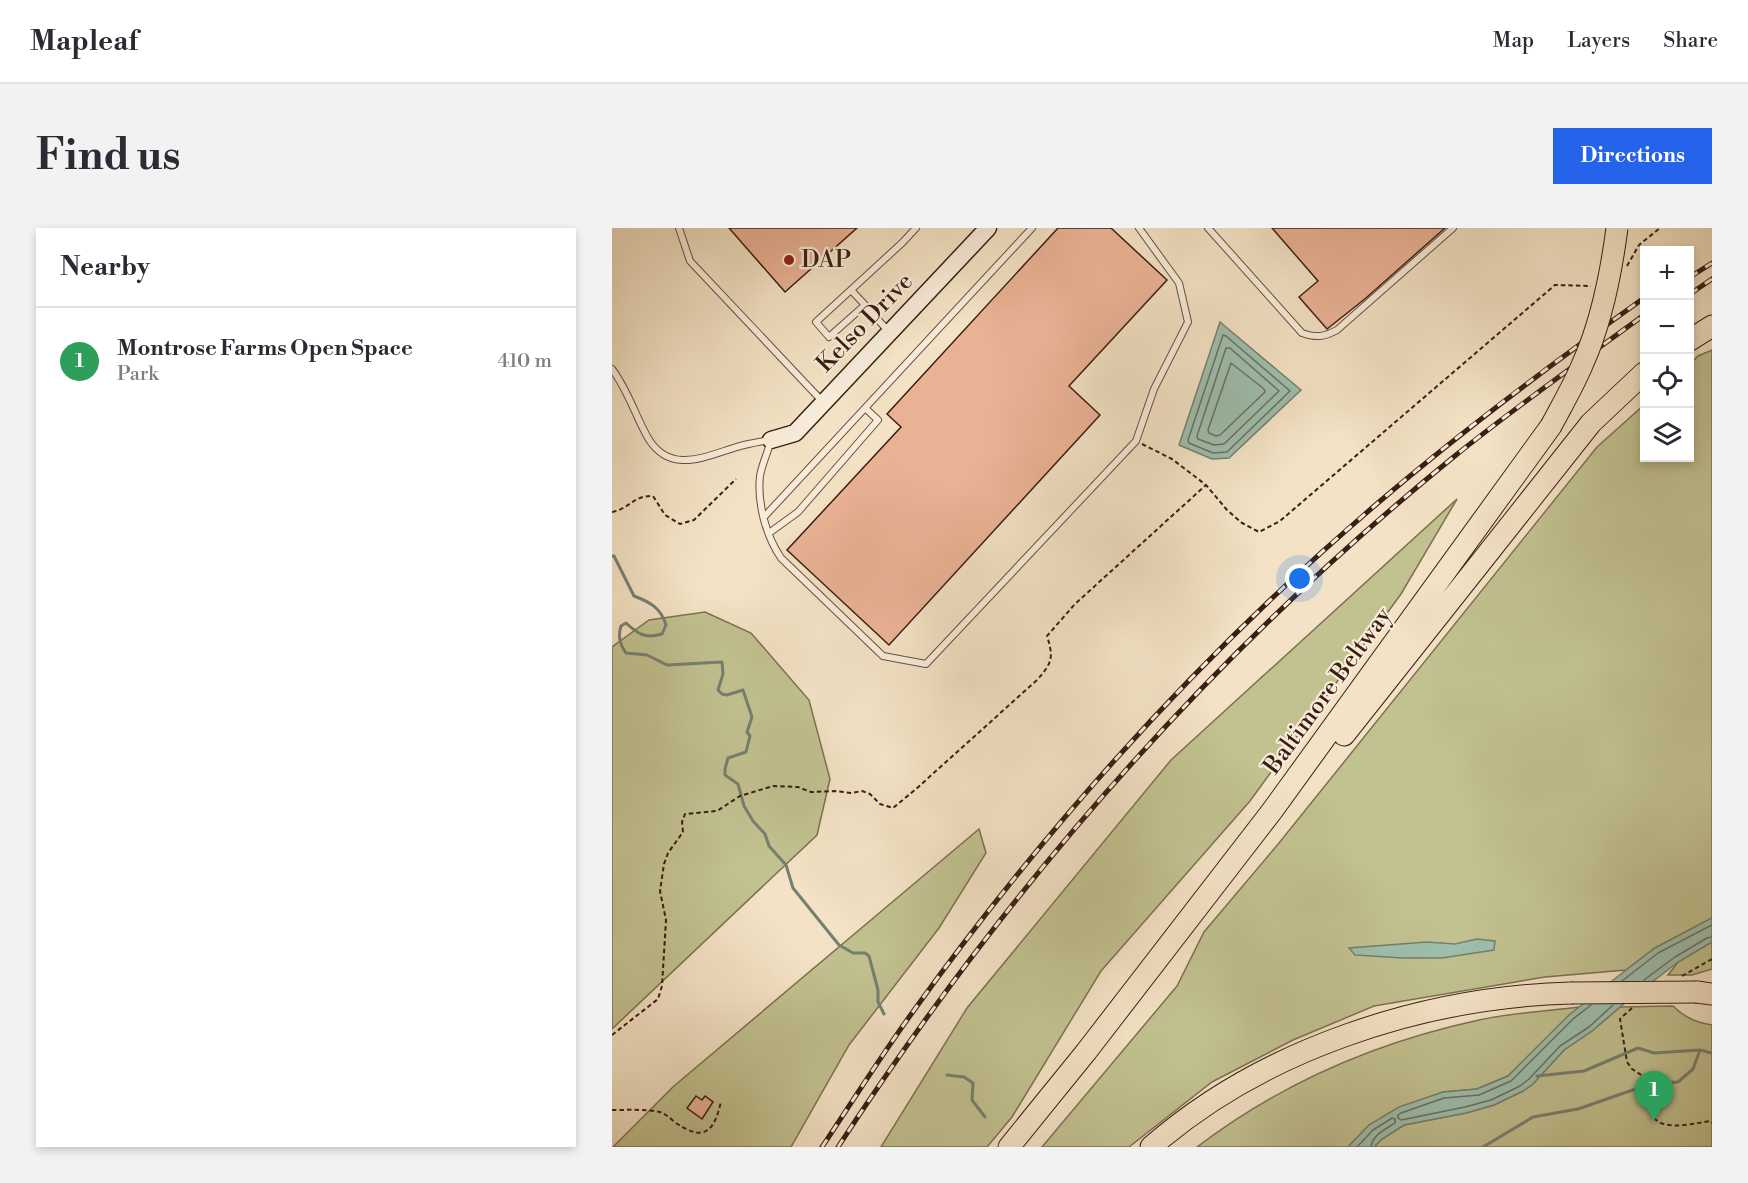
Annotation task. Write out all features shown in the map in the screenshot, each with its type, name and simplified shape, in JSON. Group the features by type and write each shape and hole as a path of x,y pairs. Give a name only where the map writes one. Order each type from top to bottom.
{"highway":[{"name":"Baltimore Beltway","path":"1009,1147 1086,1052 1272,811 1551,426 1584,363 1604,299 1617,228"},
{"path":"1694,337 1712,326"},
{"path":"1086,1052 1279,817 1591,423 1640,377"},
{"path":"1151,1147 1201,1109 1277,1065 1351,1033 1386,1021 1466,1003 1539,994 1707,993"}],"street":[{"name":"Kelso Drive","path":"771,440 795,433 984,229"}],"lane":[{"path":"679,228 690,261 823,402"},
{"path":"865,305 829,338 816,322 916,228"},
{"path":"764,517 1032,228"},
{"path":"612,369 625,385 649,441 663,455 678,461 691,462 745,445 771,440 760,474 759,492 773,546 781,558 882,656 926,664 1136,441 1154,389 1188,322 1179,283 1139,228"},
{"path":"1208,228 1302,333 1315,338 1337,330 1453,228"},
{"path":"851,290 889,333"},
{"path":"769,533 798,512 878,420 865,408"}],"path":[{"path":"1626,269 1639,245 1660,228"},
{"path":"1136,441 1172,459 1206,485 1242,524 1259,532 1280,521 1555,285 1593,286"},
{"path":"612,512 620,510 643,496 653,496 665,515 680,524 694,520 736,479"},
{"path":"612,1035 658,999 662,986 666,920 660,891 664,864 683,832 682,822 685,814 717,811 740,796 773,786 798,787 811,792 852,793 862,791 870,794 880,804 893,808 1036,680 1049,665 1052,651 1047,636 1075,604 1206,485"},
{"path":"1677,979 1712,959"},
{"path":"1640,1003 1622,1016 1621,1028 1627,1062 1632,1069 1646,1077 1656,1095 1655,1119 1660,1124 1670,1125 1711,1121 1712,1123"},
{"path":"612,1110 660,1112 685,1128 699,1132 708,1130 715,1123 721,1101"}],"shaded area":[{"path":"1712,350 1712,918 1655,948 1626,970 1545,977 1374,1006 1293,1040 1212,1082 1129,1147 1042,1147 1177,986 1204,932 1279,843 1597,447 1640,409 1640,462 1694,462 1694,360"},
{"path":"1457,499 1401,594 1250,801 1101,971 1012,1117 987,1147 881,1147 967,1008 1171,760"},
{"path":"705,612 751,633 809,700 830,779 817,835 612,1029 612,647 649,620"},
{"path":"979,829 986,853 939,928 849,1045 791,1147 613,1147 674,1086"},
{"path":"1712,942 1712,969 1692,975 1668,975 1678,962"},
{"path":"1673,1006 1691,1019 1712,1025 1712,1147 1374,1147 1404,1125 1494,1105 1523,1091 1533,1084 1564,1050 1592,1031 1620,1007"},
{"path":"1579,1007 1508,1076 1477,1089 1443,1092 1369,1125 1348,1147 1197,1147 1229,1124 1296,1085 1367,1053 1441,1029 1479,1020"}],"water":[{"path":"1220,322 1301,390 1229,458 1212,459 1179,445"},
{"path":"1712,918 1712,942 1678,962 1592,1031 1564,1050 1533,1084 1523,1091 1494,1105 1466,1113 1404,1125 1374,1147 1348,1147 1369,1125 1399,1107 1443,1092 1477,1089 1508,1076 1569,1015 1626,970 1655,948"},
{"path":"1477,939 1495,941 1494,950 1442,958 1403,958 1355,955 1349,948 1427,942 1455,944"}],"building":[{"name":"DAP","path":"729,228 857,228 785,292"},
{"path":"1058,228 1111,228 1167,280 1069,386 1100,415 889,645 787,550 901,427 887,414"},
{"path":"1272,228 1445,228 1366,298 1327,329 1299,297 1318,281"},
{"path":"696,1096 702,1100 705,1096 713,1102 702,1119 687,1108"}],"waterway":[{"path":"612,556 634,596 654,606 666,625 662,634 651,636 638,633 626,623 621,626 620,640 626,653 647,655 667,665 722,662 723,674 718,690 727,695 743,690 752,717 747,732 750,736 746,752 728,758 725,775 738,784 744,806 753,821 765,834 769,846 786,865 793,888 839,945 853,953 865,953 869,956 878,990 878,1002 884,1014"},
{"path":"1537,1076 1584,1071 1638,1048 1654,1053 1700,1050 1712,1053"},
{"path":"1483,1147 1533,1117 1578,1109 1650,1084 1678,1082 1693,1069 1700,1050"},
{"path":"947,1075 964,1077 973,1083 972,1100 985,1117"}],"railway":[{"path":"1694,274 1712,263"},
{"path":"1694,291 1712,279"},
{"path":"822,1147 912,1013 1017,875 1130,743 1189,680 1314,559 1443,448 1641,300"},
{"path":"838,1147 904,1050 973,956 1045,865 1120,777 1199,691 1281,609 1456,455 1640,318"}],"place":[{"name":"DAP","path":"789,260"},
{"name":"Montrose Farms Open Space","path":"1654,1121"}]}
